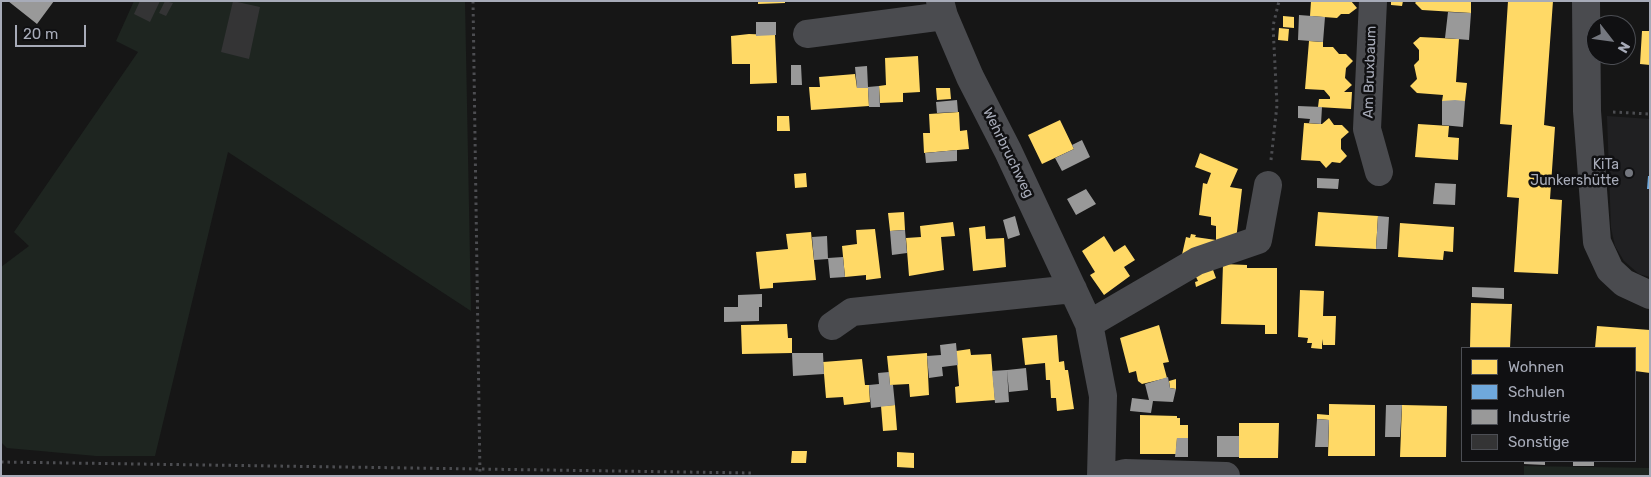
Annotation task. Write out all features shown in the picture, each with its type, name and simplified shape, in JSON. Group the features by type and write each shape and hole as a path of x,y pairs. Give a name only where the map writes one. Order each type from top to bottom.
{"street":[{"name":"Am Bruxbaum","path":"1373,1 1367,129 1380,172"},
{"path":"1586,1 1587,111 1597,242 1610,270 1624,283 1650,295"},
{"name":"Wehrbruchweg","path":"808,34 942,9 970,77 1008,151 1089,324 1103,396 1102,476"},
{"path":"1089,324 1197,261 1258,240 1268,185"},
{"path":"832,326 852,312 1073,289"},
{"path":"1113,476 1125,473 1226,476"}],"path":[{"path":"473,1 480,476"},
{"path":"1268,185 1277,106 1273,26 1279,1"},
{"path":"1587,111 1650,114"},
{"path":"1,462 750,473 751,476"}],"shaded area":[{"path":"134,1 465,1 471,311 228,152 155,456 96,456 7,448 1,442 1,267 29,246 14,232 138,52 116,41"},
{"name":"KiTa Junkershütte","path":"1607,116 1650,119 1650,277 1639,274 1624,261 1615,246 1611,228"},
{"path":"1524,466 1650,468 1650,476 1524,476"}],"building: Wohnen":[{"path":"758,1 785,1 785,3 758,4"},
{"path":"1311,1 1351,1 1357,8 1349,14 1341,14 1337,18 1310,16"},
{"path":"1391,1 1403,1 1402,6 1391,5"},
{"path":"1417,1 1471,1 1471,13 1422,10 1415,3"},
{"path":"1508,1 1553,1 1544,125 1555,127 1550,199 1562,200 1558,274 1514,272 1519,198 1507,197 1512,125 1500,124"},
{"path":"1283,16 1294,17 1294,28 1283,27"},
{"path":"1279,28 1289,29 1288,41 1278,40"},
{"path":"1642,31 1650,31 1650,65 1640,64"},
{"path":"749,34 775,35 777,83 750,84 750,64 732,64 731,36"},
{"path":"1420,37 1459,39 1456,82 1467,83 1465,101 1442,101 1443,95 1417,93 1410,86 1417,79 1414,65 1419,60 1419,50 1413,43"},
{"path":"1309,41 1323,42 1323,47 1333,47 1339,54 1346,54 1353,61 1346,68 1345,78 1352,85 1344,92 1352,92 1351,109 1318,107 1319,99 1330,99 1330,97 1324,90 1305,89"},
{"path":"918,56 920,92 903,93 903,102 880,103 879,86 886,85 885,58"},
{"path":"855,74 857,88 868,88 869,106 811,110 809,87 820,87 819,77"},
{"path":"936,88 950,88 951,99 937,100"},
{"path":"959,112 960,131 967,130 969,149 924,153 923,133 930,133 929,114"},
{"path":"777,116 789,116 790,131 777,131"},
{"path":"1329,118 1334,125 1342,125 1349,132 1341,139 1341,149 1347,156 1340,163 1332,162 1326,168 1320,161 1301,160 1304,123 1322,124"},
{"path":"1060,120 1074,149 1042,164 1028,135"},
{"path":"1418,124 1449,126 1448,137 1459,138 1458,160 1415,157"},
{"path":"1200,153 1238,169 1230,187 1242,189 1236,240 1181,259 1186,237 1190,238 1191,234 1196,235 1195,237 1216,240 1216,226 1211,225 1211,217 1199,215 1203,183 1207,184 1211,173 1195,167"},
{"path":"806,173 807,187 795,188 794,174"},
{"path":"904,212 905,230 890,231 888,213"},
{"path":"1318,212 1378,216 1376,249 1315,246"},
{"path":"953,222 955,236 941,237 944,270 909,276 906,238 921,237 920,226"},
{"path":"1400,223 1454,227 1453,252 1444,251 1443,260 1398,257"},
{"path":"985,226 986,239 1004,238 1006,267 973,271 969,228"},
{"path":"875,229 881,278 866,280 866,275 845,277 842,246 857,244 856,230"},
{"path":"811,232 816,280 773,283 773,288 760,289 756,252 788,249 786,234"},
{"path":"1104,236 1114,252 1125,245 1135,260 1124,267 1130,276 1104,295 1090,275 1095,272 1082,251"},
{"path":"1223,264 1247,265 1247,268 1277,268 1277,334 1265,334 1265,325 1221,324"},
{"path":"1212,267 1216,278 1196,287 1195,282 1198,281 1195,275"},
{"path":"1300,290 1324,291 1323,316 1336,316 1335,345 1323,345 1322,339 1322,349 1311,348 1312,343 1307,343 1308,338 1298,337"},
{"path":"1471,303 1512,304 1510,347 1470,347"},
{"path":"787,324 788,338 792,338 792,353 742,354 741,325"},
{"path":"1159,325 1169,362 1163,363 1167,378 1142,384 1138,381 1136,371 1129,373 1120,338"},
{"path":"1597,326 1650,330 1650,373 1636,371 1636,347 1595,347"},
{"path":"1057,335 1059,362 1064,361 1065,370 1068,370 1074,409 1057,411 1056,398 1051,398 1050,380 1046,380 1045,363 1025,365 1022,338"},
{"path":"970,349 971,355 991,354 995,400 956,403 955,387 959,386 956,351"},
{"path":"927,353 929,395 910,397 909,384 890,385 887,356"},
{"path":"862,359 865,385 869,385 870,402 844,405 843,397 826,398 823,362"},
{"path":"1176,379 1176,389 1170,388 1169,381"},
{"path":"1329,404 1375,405 1375,456 1328,456 1329,420 1317,419 1317,414 1329,415"},
{"path":"895,405 897,430 883,431 881,406"},
{"path":"1402,405 1447,406 1446,457 1400,457"},
{"path":"1140,415 1177,416 1177,418 1180,418 1180,425 1188,425 1188,438 1177,438 1176,454 1140,454"},
{"path":"1239,423 1279,423 1278,458 1239,458"},
{"path":"792,451 807,451 806,463 791,463"},
{"path":"897,452 914,453 914,468 897,467"}],"building: Schulen":[{"path":"1648,176 1650,176 1650,189 1647,189"}],"building: Industrie":[{"path":"8,1 54,1 37,24"},
{"path":"1448,12 1471,13 1469,40 1445,38"},
{"path":"1299,15 1325,17 1323,42 1298,40"},
{"path":"756,22 776,22 776,35 756,36"},
{"path":"791,65 801,65 802,85 791,85"},
{"path":"867,66 868,87 879,86 880,107 869,107 868,88 857,88 855,67"},
{"path":"957,100 958,112 937,113 936,102"},
{"path":"1442,101 1465,101 1463,127 1442,125"},
{"path":"1298,106 1322,107 1321,124 1309,123 1310,119 1298,118"},
{"path":"1082,140 1090,157 1062,171 1055,158 1074,149 1072,145"},
{"path":"957,150 957,161 926,163 925,153"},
{"path":"1317,178 1339,179 1338,189 1317,188"},
{"path":"1435,183 1456,184 1455,205 1433,204"},
{"path":"1086,189 1096,204 1076,215 1067,199"},
{"path":"1015,216 1020,235 1008,239 1003,220"},
{"path":"1378,216 1389,217 1387,249 1376,249"},
{"path":"905,230 907,253 892,255 890,231"},
{"path":"827,236 828,259 814,260 812,237"},
{"path":"843,257 845,277 830,278 828,258"},
{"path":"1472,287 1504,288 1504,299 1472,297"},
{"path":"762,294 762,307 759,307 759,321 724,322 724,307 738,307 738,295"},
{"path":"956,343 958,365 942,367 943,376 929,378 927,356 941,355 940,345"},
{"path":"792,353 823,353 824,374 793,376"},
{"path":"1026,368 1028,390 1009,392 1007,370"},
{"path":"1007,370 1009,402 995,403 992,371"},
{"path":"889,372 890,385 893,385 895,405 871,408 869,385 879,384 878,373"},
{"path":"1168,377 1170,388 1176,389 1173,402 1153,401 1151,413 1130,411 1132,398 1149,400 1145,384"},
{"path":"1386,405 1402,405 1400,437 1385,437"},
{"path":"1317,419 1329,420 1328,447 1315,447"},
{"path":"1217,436 1239,436 1239,457 1217,457"},
{"path":"1177,438 1188,438 1188,457 1175,457"},
{"path":"1524,462 1545,462 1545,465 1524,464"},
{"path":"1573,462 1594,462 1594,466 1573,466"}],"building: Sonstige":[{"path":"140,1 160,1 150,22 134,14"},
{"path":"165,1 173,3 166,16 159,13"},
{"path":"233,1 260,7 249,59 221,52"}],"place":[{"name":"KiTa Junkershütte","path":"1629,173"}]}
